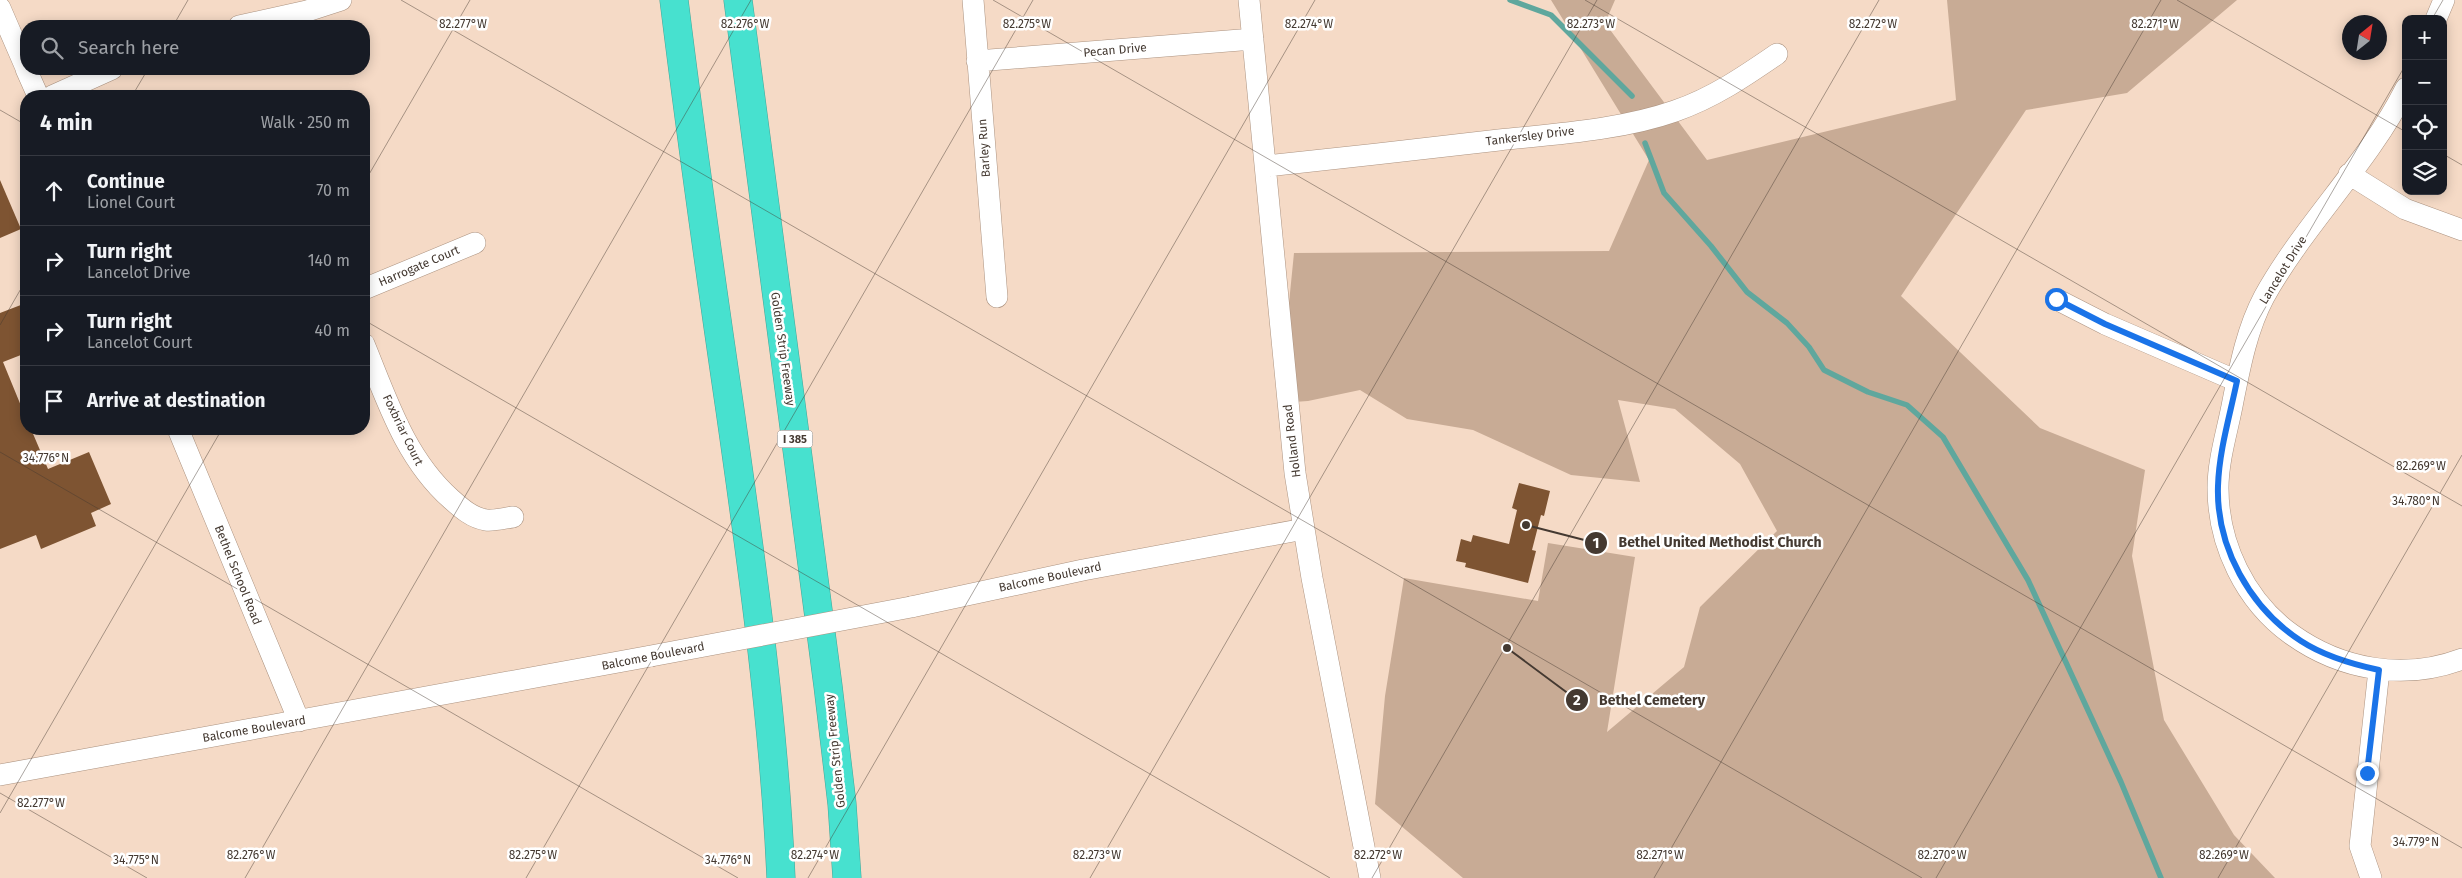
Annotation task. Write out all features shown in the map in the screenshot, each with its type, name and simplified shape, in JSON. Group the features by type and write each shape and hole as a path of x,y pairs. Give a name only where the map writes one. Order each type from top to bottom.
{"highway":[{"path":"674,0 694,160 751,555 777,786 781,878"},
{"name":"Golden Strip Freeway","path":"738,0 828,686 842,804 847,878"}],"street":[{"path":"266,20 307,11 342,0"},
{"name":"Barley Run","path":"973,0 997,297"},
{"name":"Holland Road","path":"1248,0 1266,166 1287,400 1304,530 1370,878"},
{"path":"2438,15 2444,0"},
{"path":"0,8 20,54"},
{"name":"Pecan Drive","path":"977,61 1253,39"},
{"name":"Tankersley Drive","path":"1266,166 1539,136 1640,121 1675,111 1709,97 1730,86 1777,54"},
{"path":"29,75 35,90"},
{"path":"65,90 99,75"},
{"name":"Lancelot Drive","path":"2402,96 2394,112 2318,215 2264,296 2251,326 2237,381 2218,488 2223,532 2238,571 2265,610 2283,628 2301,641 2336,658 2379,670 2420,669 2462,658"},
{"path":"2349,174 2405,209 2462,230"},
{"name":"Harrogate Court","path":"370,286 474,243"},
{"path":"2056,299 2105,324 2237,381"},
{"name":"Foxbriar Court","path":"370,358 410,450 435,485 458,505 476,517 487,520 513,517"},
{"name":"Bethel School Road","path":"180,435 299,721"},
{"name":"Balcome Boulevard","path":"0,775 651,656 911,607 1083,570 1304,530"},
{"path":"2371,878 2360,846 2379,670"}],"shaded area":[{"path":"1551,0 1615,0 1605,23 1707,160 1956,100 1947,0 2237,0 2127,93 2026,110 1901,296 2040,428 2145,470 2132,556 2164,720 2234,835 2275,878 1463,878 1375,804 1385,696 1404,578 1538,601 1548,543 1635,557 1607,732 1684,667 1700,607 1777,531 1740,464 1675,409 1618,400 1640,482 1571,475 1473,430 1407,419 1360,390 1308,401 1279,403 1294,253 1609,251 1649,160"}],"building":[{"path":"0,180 20,229 0,238"},
{"path":"20,305 20,355 3,362 20,403 20,435 34,435 48,469 89,452 111,504 91,513 96,526 41,549 36,535 0,549 0,313"},
{"path":"1519,483 1550,491 1544,516 1541,515 1532,550 1536,551 1528,583 1465,567 1466,563 1456,561 1461,539 1471,542 1473,535 1509,544 1517,510 1512,508"}],"waterway":[{"path":"1510,0 1551,15 1632,96"},
{"path":"1645,143 1664,193 1711,246 1747,292 1787,323 1809,347 1824,370 1868,392 1907,405 1943,437 2028,580 2121,782 2161,878"}],"place":[{"name":"Bethel United Methodist Church","path":"1526,525"},
{"name":"Bethel Cemetery","path":"1507,648"}],"route":[{"path":"2056,299 2105,324 2237,381 2219,473 2219,510 2223,532 2238,571 2265,610 2283,628 2319,651 2356,665 2379,670 2367,773"}]}
